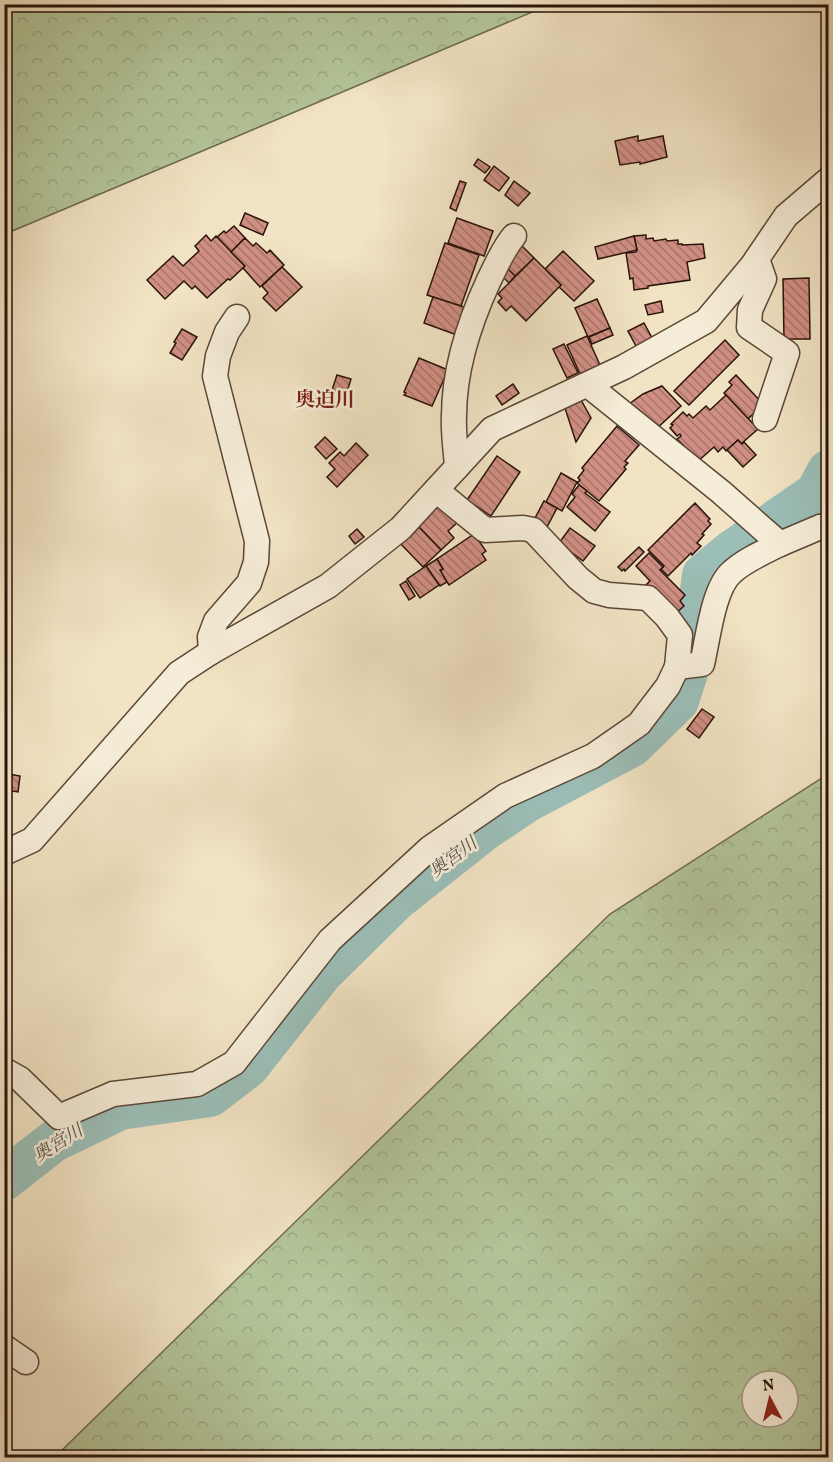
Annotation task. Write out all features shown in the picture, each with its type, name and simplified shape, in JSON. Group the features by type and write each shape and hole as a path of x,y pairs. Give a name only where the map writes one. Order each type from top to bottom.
{"street":[{"path":"4,853 32,840 179,673 211,652 328,586 401,528 492,429 624,367 706,321 752,267 786,216 828,180"},
{"path":"457,467 454,417 456,383 463,347 480,298 505,247 514,236"},
{"path":"757,259 764,279 750,310 749,327 786,353 765,419"},
{"path":"211,652 210,637 216,621 249,583 256,562 257,541 215,376 218,356 227,332 237,317"},
{"path":"588,385 721,492 780,544"},
{"path":"4,1070 20,1079 59,1117 113,1094 197,1084 234,1063 330,940 430,848 505,796 592,756 639,724 668,686 677,668 680,635 667,617 648,598 609,595 594,591 578,578 533,530 523,528 485,530 436,490"},
{"path":"677,668 702,664 717,595 730,573 780,544 820,527 828,526"},
{"path":"4,1347 26,1362"}],"green space":[{"path":"5,4 549,4 549,5 5,234"},
{"path":"828,774 828,1457 55,1457 610,914"}],"building":[{"path":"638,136 638,141 663,136 667,157 640,164 640,162 620,165 615,141"},
{"path":"478,159 490,167 485,173 474,165"},
{"path":"494,166 509,178 499,191 484,180"},
{"path":"460,181 466,183 456,211 450,208"},
{"path":"514,181 530,193 518,206 505,195"},
{"path":"245,213 268,223 263,235 240,225"},
{"path":"457,218 493,231 484,256 448,243"},
{"path":"234,226 245,238 231,252 217,237"},
{"path":"206,235 211,241 216,236 245,266 207,298 195,286 192,289 184,281 165,299 147,280 173,256 183,266 199,251 195,246"},
{"path":"646,235 646,239 653,238 654,241 666,239 667,241 678,240 678,244 682,245 703,244 705,258 687,262 690,280 634,290 626,253 637,250 634,236"},
{"path":"634,236 637,250 598,259 595,247"},
{"path":"245,238 253,246 256,243 267,253 270,250 284,265 260,287 243,268 245,266 231,252"},
{"path":"445,243 479,255 461,306 427,295"},
{"path":"522,246 534,258 515,276 503,265"},
{"path":"563,251 594,281 574,301 545,269"},
{"path":"534,258 561,285 526,321 511,306 506,311 498,302 502,298 498,294"},
{"path":"282,267 302,287 276,311 263,298 268,293 262,286"},
{"path":"506,267 515,276 509,283 500,274"},
{"path":"809,278 810,339 784,339 783,279"},
{"path":"433,297 467,308 457,335 424,323"},
{"path":"597,299 610,328 588,337 575,308"},
{"path":"661,301 663,312 648,315 645,305"},
{"path":"644,323 652,338 636,346 628,331"},
{"path":"610,328 613,335 592,344 589,337"},
{"path":"182,329 197,337 182,360 170,353"},
{"path":"587,336 600,365 580,374 567,345"},
{"path":"725,340 739,355 689,405 674,391"},
{"path":"564,344 578,373 567,378 553,349"},
{"path":"419,358 448,370 432,406 404,395"},
{"path":"337,375 351,379 346,395 332,390"},
{"path":"736,375 764,405 757,416 754,413 748,419 724,393 732,385 729,382"},
{"path":"513,384 519,393 502,405 496,396"},
{"path":"662,386 681,406 654,431 629,404 643,394"},
{"path":"726,395 758,429 741,444 738,440 726,451 723,447 718,452 714,447 697,462 680,448 683,445 677,439 681,436 680,434 677,436 670,428 673,425 671,424 683,412 693,418 706,406 710,410"},
{"path":"581,400 591,418 576,442 564,405"},
{"path":"617,426 639,445 625,461 628,463 624,467 626,469 599,501 577,483 580,480 578,478 584,470 582,468"},
{"path":"325,437 337,449 326,459 315,447"},
{"path":"738,440 742,444 744,442 756,455 743,467 727,450"},
{"path":"356,443 368,455 337,487 327,477 335,469 329,463 340,452 344,456"},
{"path":"497,456 520,472 491,516 467,500"},
{"path":"561,473 577,482 562,511 546,502"},
{"path":"579,485 587,491 585,493 610,512 595,531 567,507 575,497 572,494"},
{"path":"544,501 557,508 547,527 534,520"},
{"path":"695,503 710,519 708,521 711,524 697,543 701,546 668,576 661,569 664,566 648,550"},
{"path":"438,506 444,512 446,510 458,522 448,531 454,538 441,550 418,526"},
{"path":"415,523 441,550 423,567 397,540"},
{"path":"570,528 595,546 583,561 559,543"},
{"path":"357,529 364,537 355,544 349,536"},
{"path":"474,534 486,551 482,554 486,560 449,585 440,571 443,569 437,559"},
{"path":"639,547 644,552 625,571 624,569 622,571 618,567"},
{"path":"649,553 663,567 660,570 685,595 680,601 684,606 675,614 634,597 650,581 636,566"},
{"path":"437,559 447,582 440,586 426,566"},
{"path":"426,566 439,585 420,598 407,579"},
{"path":"406,581 415,596 409,600 400,585"},
{"path":"702,709 714,717 699,738 687,729"},
{"path":"9,774 20,776 18,792 6,790"}],"waterway":[{"name":"奥宮川","path":"4,1180 54,1141 120,1109 210,1096 248,1067 322,973 396,900 483,831 526,802 632,746 678,701 692,657 703,575 732,551 816,493 828,471"}],"district":[{"name":"奥迫川","path":"325,399"}]}
